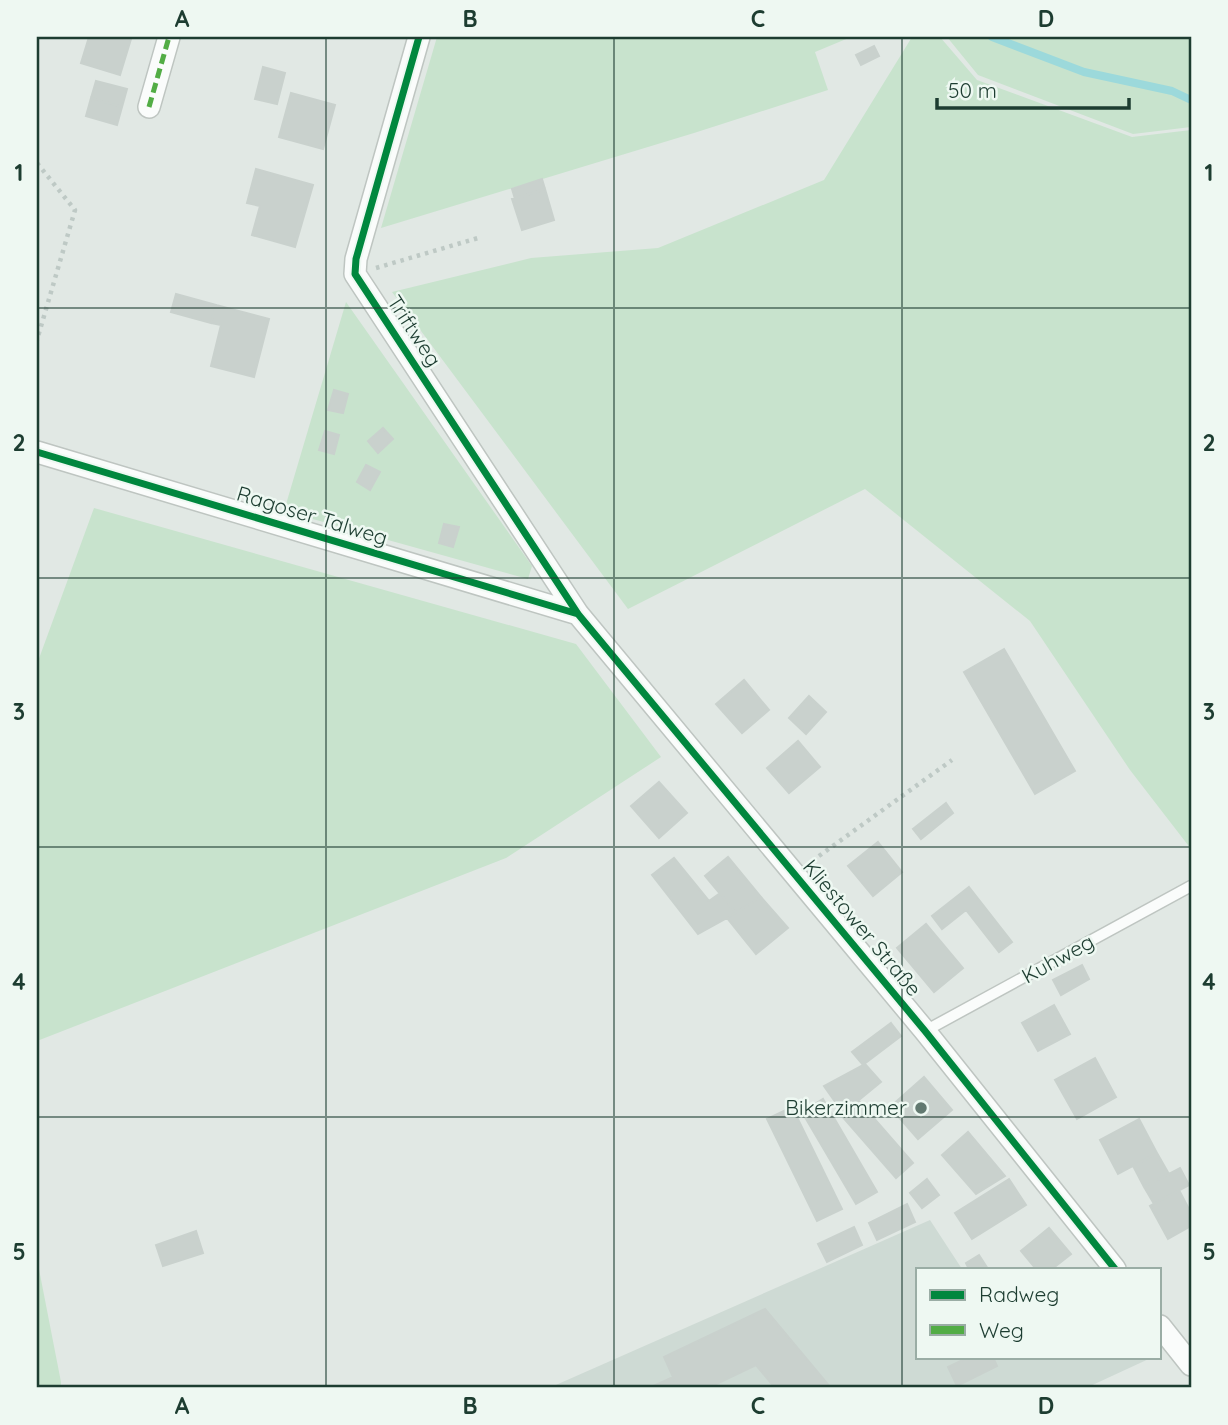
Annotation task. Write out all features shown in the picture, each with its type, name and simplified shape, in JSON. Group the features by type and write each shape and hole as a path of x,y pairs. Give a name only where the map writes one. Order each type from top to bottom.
{"street":[{"path":"149,107 169,37"},
{"path":"355,274 356,259 419,37"},
{"name":"Triftweg","path":"355,274 578,614"},
{"name":"Ragoser Talweg","path":"37,452 578,614"},
{"name":"Kliestower Straße","path":"578,614 925,1031 1114,1268"},
{"path":"1162,1329 1191,1365"}],"lane":[{"name":"Kuhweg","path":"925,1031 1191,886"}],"path":[{"path":"37,163 75,210 37,340"},
{"path":"355,274 478,237"},
{"path":"794,874 951,760"}],"shaded area":[{"path":"930,1220 961,1268 916,1268 916,1358 1151,1358 1086,1388 549,1388"}],"green space":[{"path":"437,37 851,37 815,52 828,90 381,228"},
{"path":"912,37 940,37 977,80 1132,137 1191,130 1191,849 1130,770 1030,621 865,489 628,609 392,292 531,258 658,248 824,180"},
{"path":"947,37 1191,37 1191,127 1133,134 978,75"},
{"path":"346,302 532,566 528,579 284,511"},
{"path":"94,508 576,644 661,757 506,858 37,1041 37,664"},
{"path":"37,1259 61,1382 61,1388 37,1388"}],"building":[{"path":"89,37 131,39 120,75 81,63"},
{"path":"874,46 879,56 861,65 856,55"},
{"path":"263,67 285,73 277,104 255,99"},
{"path":"96,81 127,89 122,107 91,98"},
{"path":"291,93 335,105 323,149 279,137"},
{"path":"91,98 122,107 117,125 86,116"},
{"path":"256,169 313,185 295,247 252,235 260,206 247,203"},
{"path":"542,179 545,189 515,199 512,189"},
{"path":"545,189 554,220 522,230 512,199"},
{"path":"176,294 216,305 211,323 171,312"},
{"path":"216,305 269,319 254,377 211,366 221,325 211,323"},
{"path":"334,390 348,394 343,413 328,410"},
{"path":"383,428 393,439 378,453 368,441"},
{"path":"325,431 339,435 334,454 319,450"},
{"path":"366,465 380,472 370,490 357,482"},
{"path":"444,524 459,527 453,547 439,543"},
{"path":"1004,649 1075,771 1035,794 964,672"},
{"path":"744,680 769,710 742,733 716,704"},
{"path":"809,696 826,712 806,734 789,718"},
{"path":"798,741 820,767 789,793 767,768"},
{"path":"659,782 687,813 659,838 631,806"},
{"path":"946,803 953,813 921,839 913,829"},
{"path":"878,842 902,872 873,896 848,866"},
{"path":"728,857 761,897 736,913 705,876"},
{"path":"674,858 709,901 720,893 736,913 698,934 652,875"},
{"path":"969,887 1012,942 999,952 966,910 942,929 932,916"},
{"path":"761,897 788,928 756,954 727,918"},
{"path":"926,924 963,968 934,992 897,948"},
{"path":"1082,965 1089,979 1061,995 1053,980"},
{"path":"1054,1005 1070,1034 1038,1051 1022,1023"},
{"path":"891,1023 901,1036 863,1065 852,1052"},
{"path":"1095,1058 1116,1097 1077,1119 1055,1080"},
{"path":"865,1064 881,1082 843,1113 824,1086"},
{"name":"Bikerzimmer","path":"924,1077 952,1110 918,1139 890,1107"},
{"path":"823,1099 877,1192 856,1204 802,1112"},
{"path":"858,1100 913,1163 896,1178 841,1115"},
{"path":"792,1107 842,1209 817,1221 767,1119"},
{"path":"1139,1119 1157,1153 1118,1174 1100,1140"},
{"path":"968,1132 1005,1176 976,1194 942,1155"},
{"path":"1157,1153 1169,1174 1144,1187 1133,1166"},
{"path":"1180,1168 1189,1185 1154,1204 1144,1187"},
{"path":"927,1179 939,1195 922,1208 910,1193"},
{"path":"1009,1179 1026,1205 972,1239 955,1213"},
{"path":"1179,1190 1191,1213 1191,1226 1168,1239 1150,1206"},
{"path":"907,1204 915,1222 877,1240 869,1223"},
{"path":"854,1227 862,1245 827,1262 818,1244"},
{"path":"1049,1228 1071,1254 1053,1268 1035,1268 1021,1251"},
{"path":"196,1231 203,1253 163,1266 156,1245"},
{"path":"979,1255 987,1268 968,1268 966,1263"},
{"path":"765,1309 831,1388 775,1388 756,1365 708,1388 678,1388 664,1357"},
{"path":"967,1358 993,1358 997,1366 957,1386 948,1367"},
{"path":"673,1377 678,1388 649,1388"}],"waterway":[{"path":"992,37 1084,72 1172,91 1191,100"}],"marked path":[{"path":"149,107 169,37"}],"cycle path":[{"path":"419,37 356,259 355,274 578,614 925,1031 1114,1268"},
{"path":"37,452 578,614"}],"place":[{"name":"Bikerzimmer","path":"921,1108"}]}
